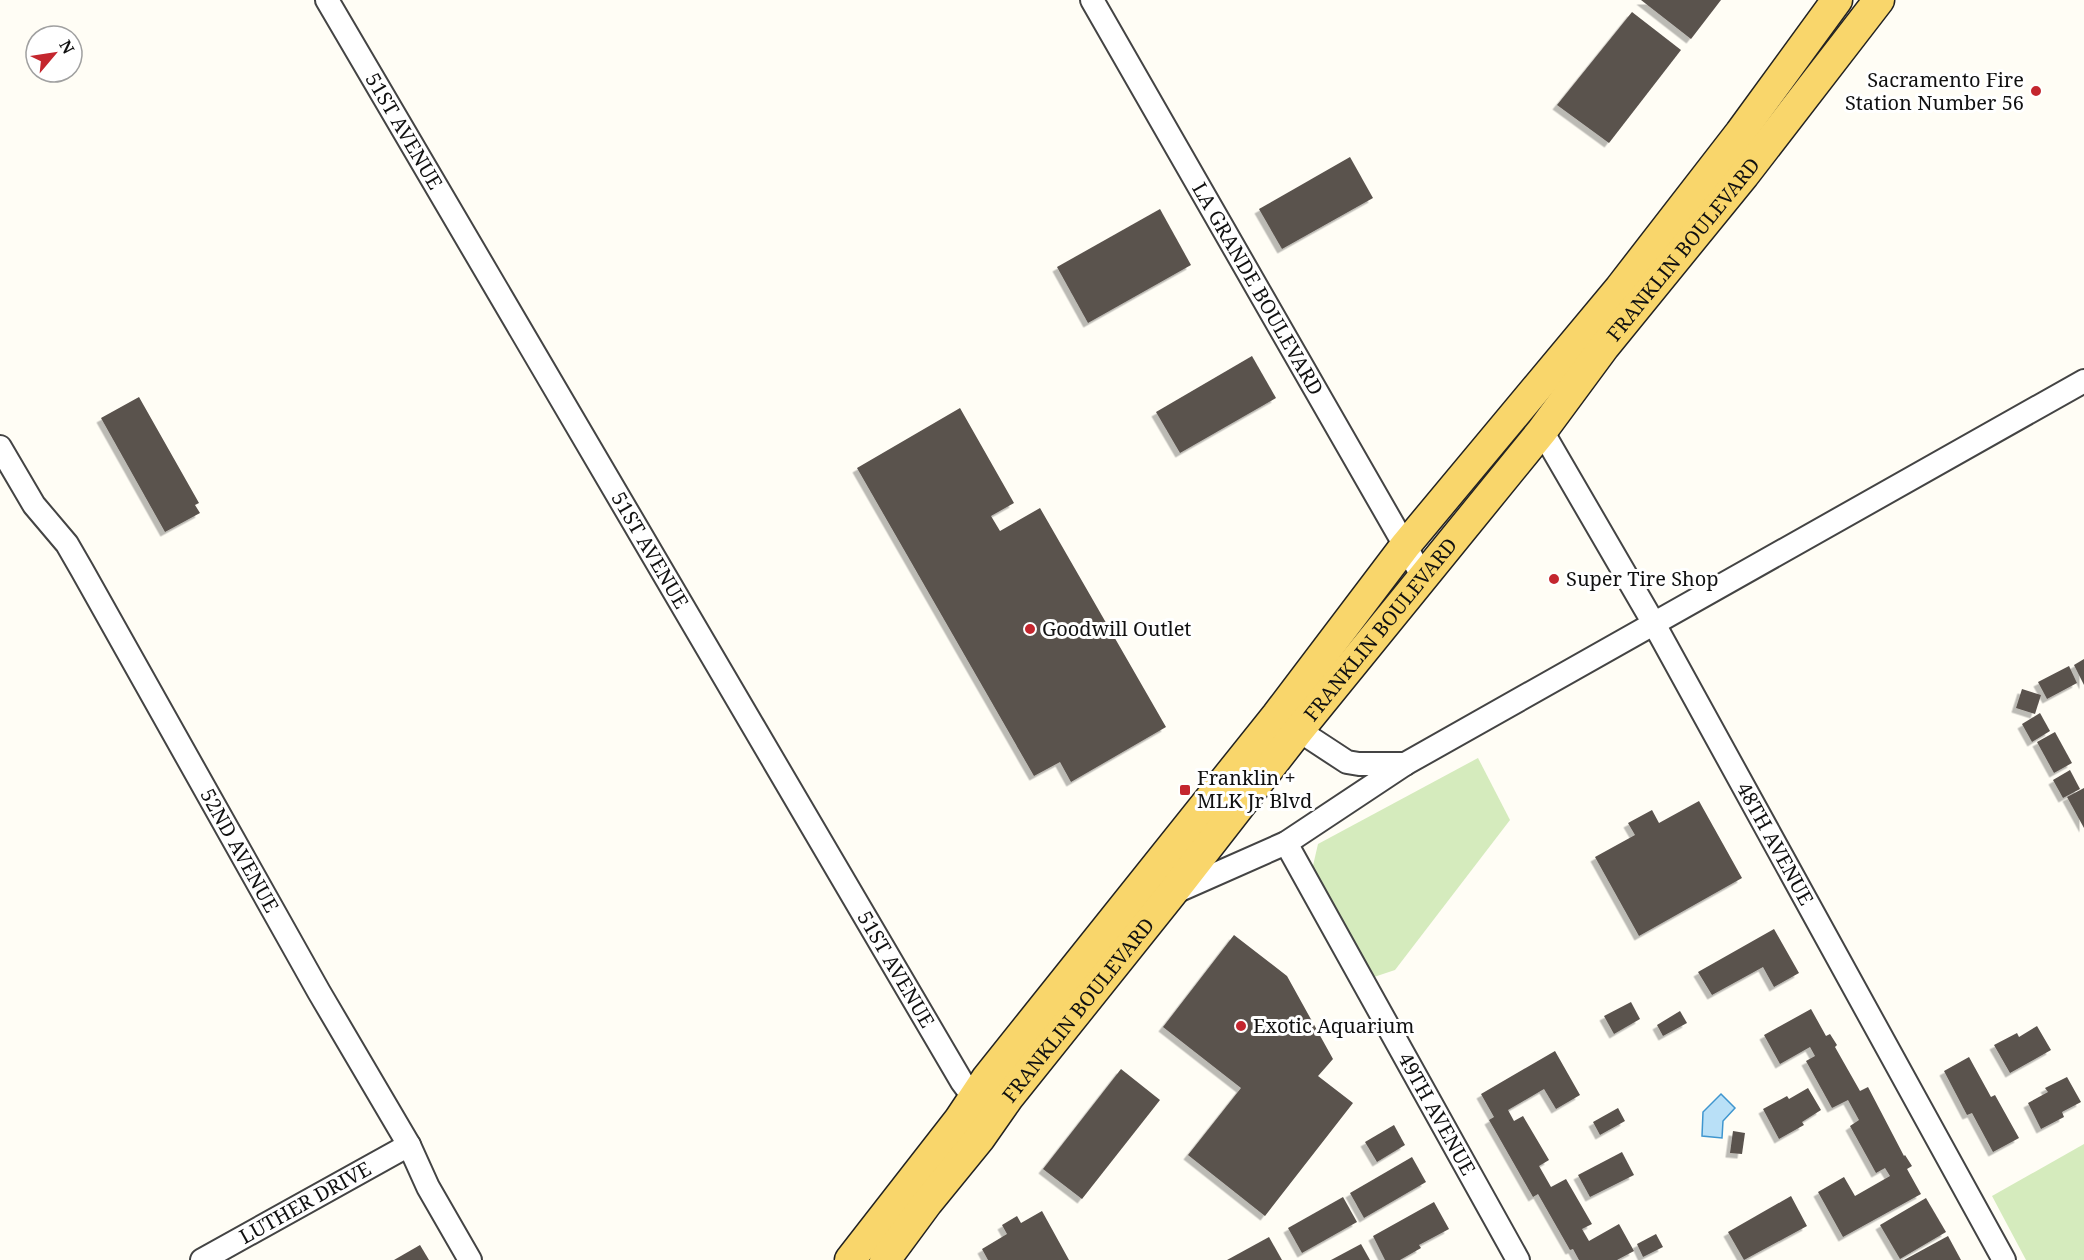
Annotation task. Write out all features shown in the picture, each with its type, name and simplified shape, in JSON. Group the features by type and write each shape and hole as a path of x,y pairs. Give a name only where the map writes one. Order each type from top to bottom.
{"main road":[{"name":"FRANKLIN BOULEVARD","path":"850,1260 886,1251 980,1138 1054,1039 1172,893 1405,546 1620,288 1740,133 1837,0"},
{"name":"FRANKLIN BOULEVARD","path":"886,1251 987,1078 1121,912 1288,723 1423,577 1542,431 1604,346 1743,175 1879,0"},
{"path":"1054,1039 1060,1014 1118,938 1121,929 1121,912"}],"street":[{"name":"51ST AVENUE","path":"327,0 945,1054 974,1098"},
{"name":"LA GRANDE BOULEVARD","path":"1092,0 1423,577"},
{"path":"1172,893 1286,843 1405,764 1653,622 2084,381"},
{"name":"48TH AVENUE","path":"1542,431 1653,622 2004,1260"},
{"name":"52ND AVENUE","path":"0,447 34,505 66,544 82,570 319,992 409,1144 428,1187 470,1260"},
{"path":"1288,723 1347,762 1359,765 1405,764"},
{"name":"49TH AVENUE","path":"1286,843 1518,1260"},
{"name":"LUTHER DRIVE","path":"202,1260 409,1144"}],"green space":[{"path":"1478,758 1510,820 1395,970 1374,977 1312,870 1318,844"},
{"path":"2084,1144 2084,1260 2026,1260 1992,1196"}],"water":[{"path":"1721,1094 1735,1108 1723,1121 1722,1138 1702,1136 1703,1112"}],"building":[{"path":"1641,0 1721,0 1691,39"},
{"path":"1632,12 1681,50 1609,143 1557,105"},
{"path":"1350,157 1373,198 1282,249 1259,209"},
{"path":"1160,209 1191,265 1088,323 1057,267"},
{"path":"1252,356 1276,398 1180,453 1156,412"},
{"path":"139,397 199,503 195,505 200,513 165,532 101,418"},
{"name":"Goodwill Outlet","path":"960,408 1014,503 991,516 1000,531 1040,508 1166,727 1071,782 1060,762 1034,776 857,468"},
{"path":"2084,659 2084,685 2074,665"},
{"path":"2069,666 2077,683 2047,699 2038,682"},
{"path":"2022,689 2041,695 2035,714 2016,708"},
{"path":"2040,713 2050,731 2032,742 2022,724"},
{"path":"2055,732 2072,763 2054,773 2037,742"},
{"path":"2070,770 2080,789 2063,798 2053,780"},
{"path":"2084,788 2084,828 2067,797"},
{"path":"1699,801 1742,878 1639,936 1595,857 1635,835 1628,823 1652,810 1659,823"},
{"path":"1774,929 1799,973 1774,987 1763,967 1712,995 1698,972"},
{"path":"1234,935 1287,976 1333,1059 1318,1076 1353,1103 1265,1216 1188,1155 1241,1088 1163,1027"},
{"path":"1631,1002 1640,1019 1614,1034 1604,1016"},
{"path":"1811,1009 1826,1036 1830,1034 1837,1045 1835,1047 1860,1091 1868,1087 1904,1156 1912,1166 1907,1169 1921,1194 1843,1237 1818,1192 1844,1177 1855,1196 1890,1176 1885,1168 1876,1173 1850,1126 1859,1120 1848,1100 1832,1108 1806,1061 1815,1056 1810,1047 1780,1064 1764,1035"},
{"path":"1680,1011 1687,1023 1663,1036 1657,1025"},
{"path":"2037,1026 2051,1050 2010,1073 1994,1045 2017,1033 2019,1037"},
{"path":"1555,1051 1580,1095 1556,1109 1544,1089 1508,1110 1514,1121 1523,1116 1549,1160 1539,1166 1551,1187 1566,1179 1592,1224 1582,1229 1589,1241 1619,1224 1634,1251 1617,1260 1579,1260 1573,1249 1570,1250 1538,1194 1533,1197 1489,1120 1494,1117 1481,1094"},
{"path":"1969,1057 1991,1097 1995,1095 2019,1138 1993,1152 1972,1113 1967,1115 1944,1071"},
{"path":"1121,1069 1160,1100 1082,1199 1043,1169"},
{"path":"2067,1077 2081,1102 2062,1112 2064,1117 2041,1129 2028,1103 2048,1092 2045,1088"},
{"path":"1808,1088 1821,1110 1802,1122 1804,1125 1779,1139 1763,1109 1787,1096 1789,1099"},
{"path":"1618,1108 1625,1121 1600,1135 1593,1122"},
{"path":"1394,1125 1405,1145 1377,1162 1365,1142"},
{"path":"1733,1131 1745,1133 1742,1154 1730,1153"},
{"path":"1622,1152 1634,1175 1590,1197 1578,1175"},
{"path":"1412,1157 1426,1182 1364,1218 1350,1193"},
{"path":"1791,1196 1807,1226 1744,1260 1728,1232"},
{"path":"1343,1197 1357,1222 1302,1253 1288,1228"},
{"path":"1926,1198 1946,1232 1900,1259 1880,1225"},
{"path":"1434,1202 1449,1229 1419,1245 1421,1248 1400,1260 1385,1260 1373,1236"},
{"path":"1042,1211 1069,1260 988,1260 982,1249 1007,1234 1002,1225 1017,1216 1021,1223"},
{"path":"1656,1234 1663,1247 1643,1257 1637,1244"},
{"path":"1948,1236 1961,1260 1904,1260"},
{"path":"1269,1237 1282,1260 1227,1260"},
{"path":"1361,1244 1370,1260 1331,1260"},
{"path":"420,1245 429,1260 394,1260"}],"place":[{"name":"Sacramento Fire Station Number 56","path":"2036,91"},
{"name":"Super Tire Shop","path":"1554,579"},
{"name":"Goodwill Outlet","path":"1030,629"},
{"name":"Franklin + MLK Jr Blvd","path":"1185,790"},
{"name":"Exotic Aquarium","path":"1241,1026"}]}
